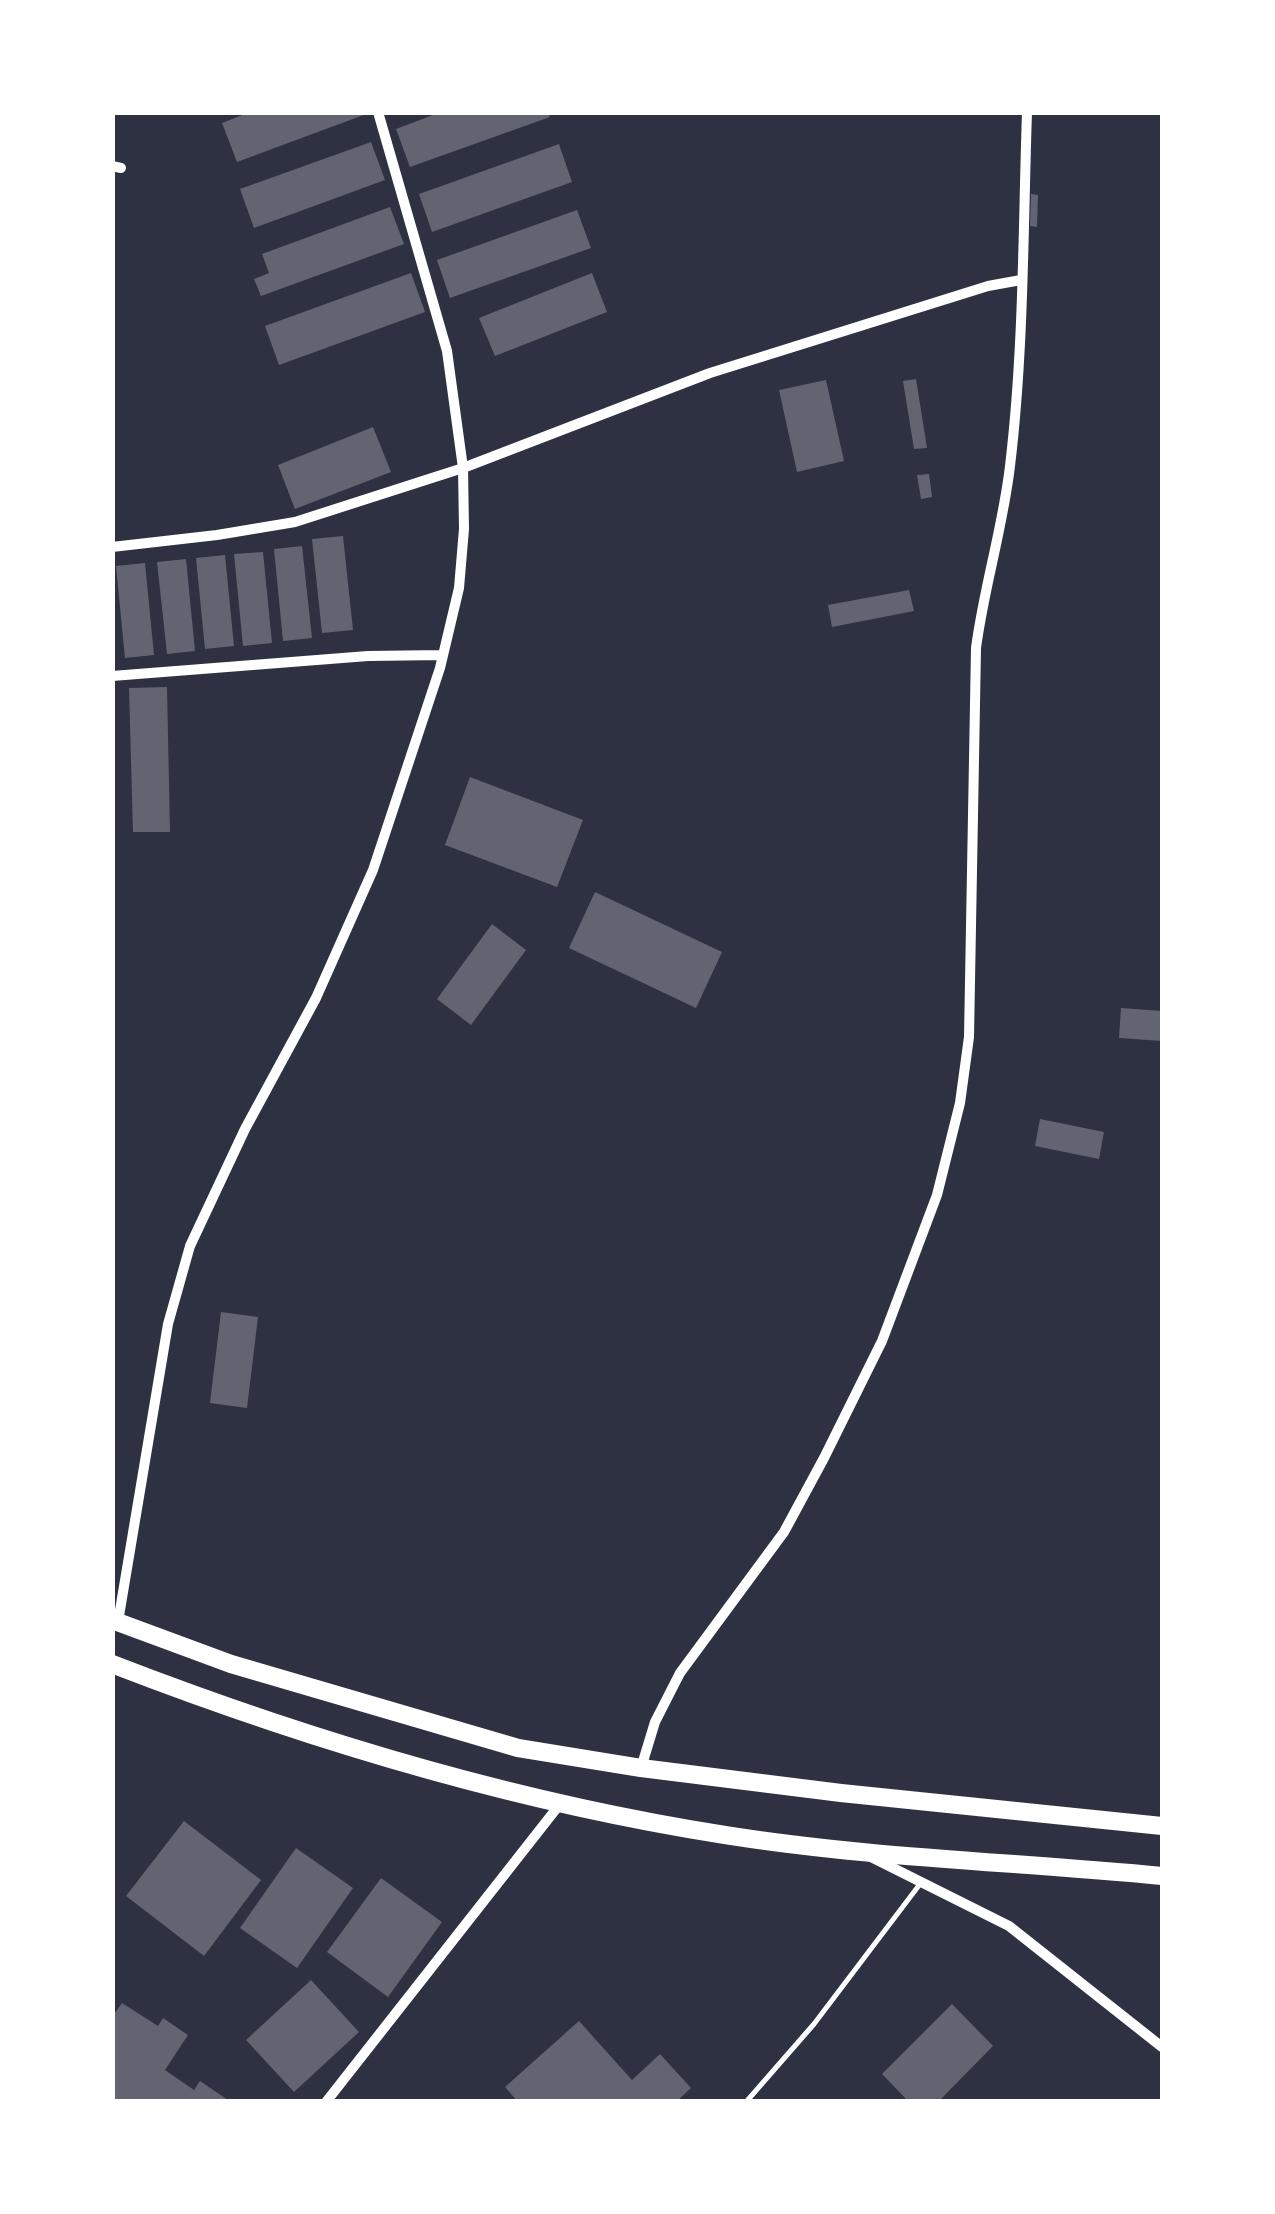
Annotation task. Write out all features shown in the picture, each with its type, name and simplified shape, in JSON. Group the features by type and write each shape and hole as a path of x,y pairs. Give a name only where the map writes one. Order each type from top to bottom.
{"highway":[{"path":"115,1621 231,1664 518,1748 841,1793 1162,1826"},
{"path":"112,1664 377,1755 471,1784 560,1804 727,1836 1162,1876"}],"street":[{"path":"115,1621 168,1324 190,1246 245,1129 316,998 373,870 442,655 458,588 464,529 464,468 448,351 378,112"},
{"path":"641,1768 655,1722 680,1672 784,1532 882,1341 942,1176 960,1103 969,1037 976,648 983,595 1010,470 1028,112"},
{"path":"112,547 218,536 295,522 464,468 710,373 988,286 1021,280"},
{"path":"112,676 368,656 442,655"},
{"path":"326,2102 560,1804"},
{"path":"856,1850 1009,1926 1162,2046"}],"lane":[{"path":"746,2102 814,2024 922,1882"}],"building":[{"path":"250,112 369,113 237,162 222,123"},
{"path":"441,112 548,112 550,117 410,167 396,129"},
{"path":"371,142 385,180 254,228 240,189"},
{"path":"559,144 572,182 432,232 419,194"},
{"path":"1031,194 1038,195 1037,227 1030,226"},
{"path":"390,207 404,244 261,296 254,279 269,273 262,254"},
{"path":"577,210 591,248 450,298 437,260"},
{"path":"411,273 425,312 279,365 265,326"},
{"path":"592,273 607,312 495,356 479,318"},
{"path":"916,379 927,448 914,449 903,381"},
{"path":"826,380 844,461 797,472 779,390"},
{"path":"373,427 391,472 295,509 278,465"},
{"path":"929,474 932,497 921,499 917,475"},
{"path":"343,536 353,630 322,633 312,539"},
{"path":"302,546 312,638 283,641 274,549"},
{"path":"263,552 272,643 243,646 234,554"},
{"path":"225,555 234,646 205,649 196,558"},
{"path":"186,559 195,651 167,654 157,562"},
{"path":"145,563 154,655 125,658 116,566"},
{"path":"909,590 914,611 832,627 828,605"},
{"path":"167,687 170,832 133,832 129,688"},
{"path":"470,777 583,820 557,887 445,845"},
{"path":"595,892 722,952 696,1008 569,948"},
{"path":"492,924 526,950 471,1025 437,999"},
{"path":"1121,1008 1162,1011 1162,1041 1119,1038"},
{"path":"1040,1119 1104,1132 1099,1159 1035,1146"},
{"path":"221,1312 258,1317 247,1408 210,1403"},
{"path":"184,1821 261,1880 204,1956 126,1896"},
{"path":"296,1848 353,1888 297,1968 240,1928"},
{"path":"381,1878 442,1922 388,1997 327,1952"},
{"path":"311,1980 359,2032 294,2092 246,2040"},
{"path":"122,2003 158,2026 163,2018 188,2035 165,2070 194,2090 200,2081 231,2102 112,2102 112,2017"},
{"path":"952,2004 993,2046 938,2102 909,2102 882,2074"},
{"path":"579,2021 632,2080 660,2054 691,2088 676,2102 518,2102 505,2087"}]}
